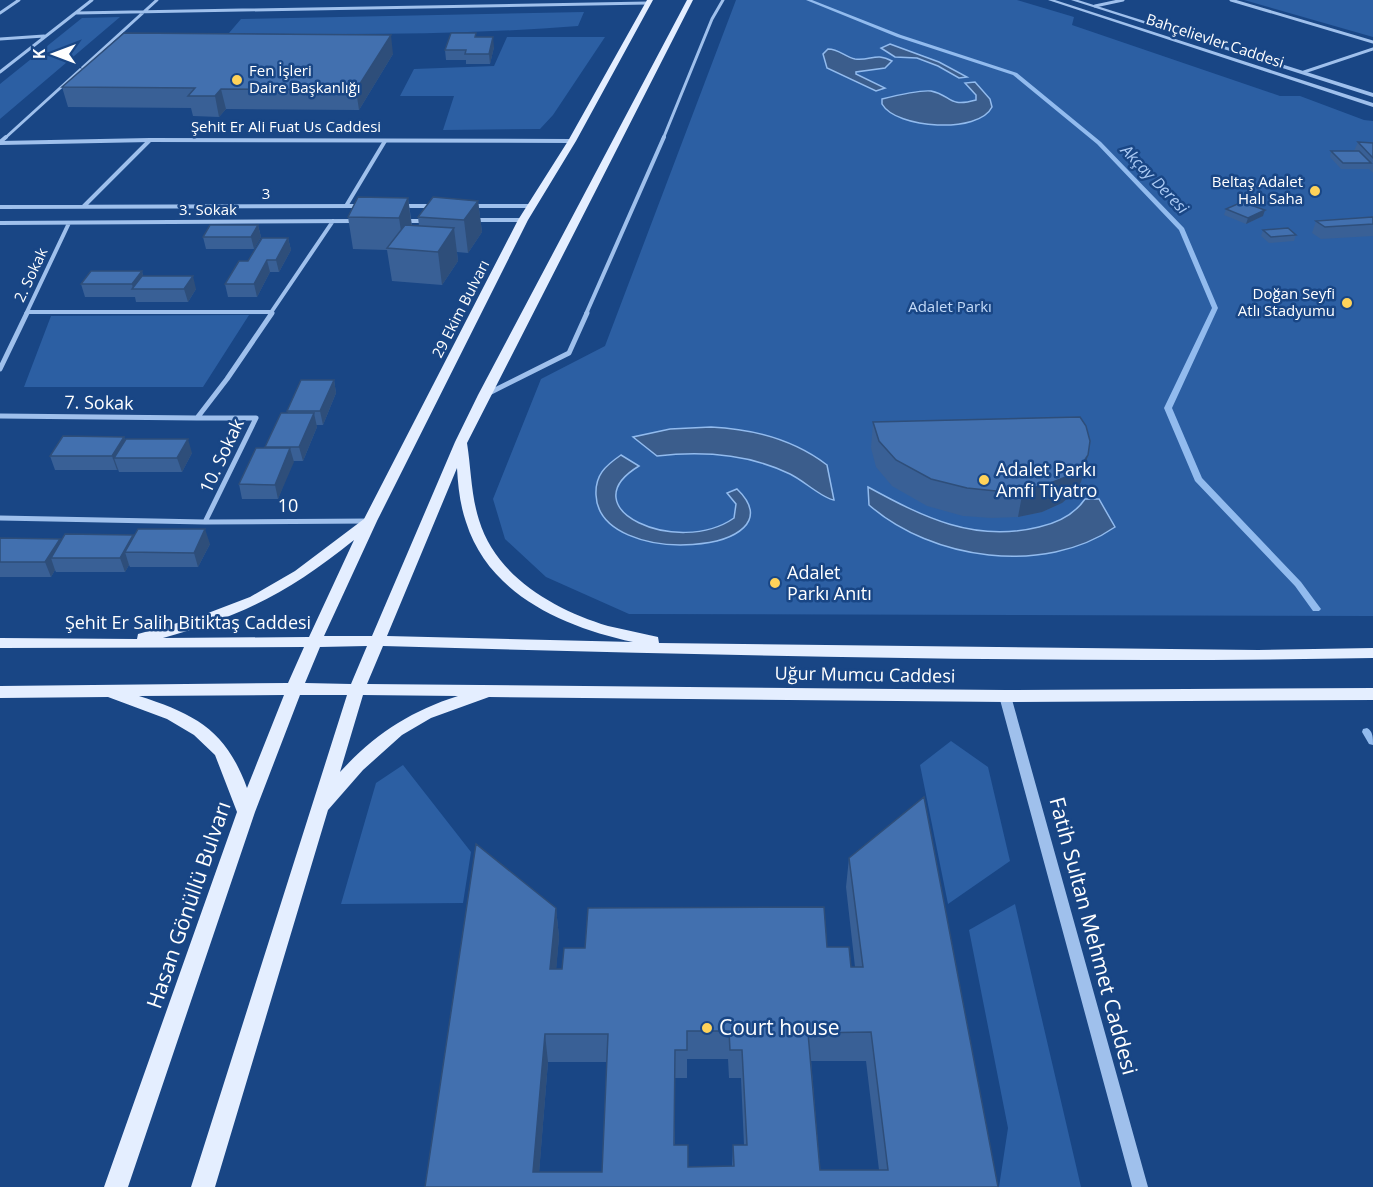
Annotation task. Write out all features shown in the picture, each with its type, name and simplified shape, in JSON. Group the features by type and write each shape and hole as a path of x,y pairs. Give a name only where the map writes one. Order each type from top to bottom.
{"main road":[{"path":"203,1187 357,689 376,641 461,442 484,395 690,0"},
{"name":"29 Ekim Bulvarı","path":"315,641 370,521 523,220 572,141 649,1"},
{"path":"461,442 472,522 495,564 511,582 547,607 582,624 693,649"},
{"path":"122,644 208,620 264,596 291,581 370,521"},
{"name":"Hasan Gönüllü Bulvarı","path":"116,1187 246,812 315,641"},
{"name":"Şehit Er Salih Bitiktaş Caddesi","path":"0,643 376,641"},
{"name":"Uğur Mumcu Caddesi","path":"376,641 693,649 1246,655 1373,653"},
{"path":"0,692 357,689"},
{"name":"Uğur Mumcu Caddesi","path":"357,689 1005,696 1373,694"},
{"path":"101,691 184,720 206,737 220,751 232,772 246,812"},
{"path":"318,815 334,791 375,746 399,728 426,714 495,691"}],"street":[{"path":"0,13 19,0"},
{"path":"0,72 92,0"},
{"path":"0,142 157,0"},
{"path":"484,395 569,353 723,0"},
{"name":"Bahçelievler Caddesi","path":"1050,0 1373,105"},
{"name":"Bahçelievler Caddesi","path":"1073,0 1373,95"},
{"path":"1095,6 1123,0"},
{"path":"1231,0 1373,42"},
{"path":"76,13 649,1"},
{"path":"0,39 46,36"},
{"path":"1304,72 1373,49"},
{"path":"83,207 150,140"},
{"path":"346,206 384,141"},
{"name":"Şehit Er Ali Fuat Us Caddesi","path":"0,142 572,141"},
{"name":"3","path":"0,207 369,206"},
{"path":"393,206 439,206"},
{"path":"462,206 532,206"},
{"path":"464,220 523,220"},
{"name":"10. Sokak","path":"197,418 227,379 333,221"},
{"name":"3. Sokak","path":"0,223 357,221"},
{"path":"393,221 428,221"},
{"name":"2. Sokak","path":"0,369 69,223"},
{"path":"27,312 272,312"},
{"name":"7. Sokak","path":"0,416 197,418"},
{"name":"10. Sokak","path":"197,418 256,418 206,522"},
{"path":"0,518 206,522"},
{"name":"10","path":"206,522 370,521"},
{"name":"Fatih Sultan Mehmet Caddesi","path":"1005,696 1140,1187"}],"green space":[{"name":"Adalet Parkı","path":"736,0 1017,0 1074,17 1072,25 1280,96 1300,96 1364,120 1373,121 1373,616 629,614 546,577 505,539 493,499 541,379 605,346"},
{"path":"1244,0 1373,0 1373,37"},
{"path":"584,12 578,26 534,29 404,34 229,33 241,19"},
{"path":"120,17 0,119 0,84 82,18"},
{"path":"507,37 605,37 553,115 540,129 443,130 454,96 400,96 414,69 494,66"},
{"path":"249,315 203,387 24,387 51,316"},
{"path":"951,741 988,767 1010,861 948,904 920,765"},
{"path":"403,765 471,852 463,903 341,904 376,783"},
{"path":"1015,904 1081,1187 999,1187 1008,1128 969,930"}],"shaded area":[{"path":"890,44 939,62 967,77 959,78 938,66 917,58 895,57 881,48"},
{"path":"828,49 855,59 882,57 892,61 885,68 856,72 885,88 876,91 827,68 823,54"},
{"path":"975,82 990,99 992,107 984,116 955,125 937,125 903,119 890,112 882,104 882,99 926,91 938,93 960,103 976,100 976,95 965,83"},
{"path":"711,427 742,430 772,437 814,456 827,465 834,500 774,467 742,458 708,454 657,456 633,437 670,429"},
{"path":"621,455 639,466 620,482 616,498 623,512 639,523 661,530 686,532 711,529 734,518 736,504 727,493 737,489 750,511 744,528 723,539 693,544 660,543 629,535 606,519 596,495 599,476 610,463"},
{"path":"868,487 929,517 971,529 993,532 1015,531 1059,521 1081,505 1085,499 1099,499 1115,527 1087,542 1055,552 1023,556 989,555 956,549 924,539 895,524 869,505"}],"building":[{"name":"Fen İşleri Daire Başkanlığı","path":"124,33 391,35 356,90 221,89 215,96 188,96 195,88 62,87"},
{"path":"451,33 476,33 475,37 493,37 489,54 465,54 466,50 445,50"},
{"path":"1358,142 1373,143 1373,158"},
{"path":"1331,151 1359,151 1371,163 1343,163"},
{"path":"358,197 408,198 399,218 348,217"},
{"path":"433,197 478,201 464,220 418,217"},
{"path":"1242,202 1265,210 1248,218 1226,209"},
{"path":"1373,217 1373,224 1325,227 1316,221"},
{"path":"210,225 258,225 251,237 203,237"},
{"path":"405,225 454,228 438,252 387,248"},
{"path":"1288,228 1296,235 1271,237 1263,230"},
{"path":"262,238 288,238 276,260 267,260 254,284 225,284 239,261 248,261"},
{"path":"91,271 142,271 132,284 81,284"},
{"path":"142,276 193,276 184,289 132,289"},
{"path":"301,380 334,380 320,411 287,411"},
{"path":"281,413 314,413 299,447 265,447"},
{"path":"1080,417 1086,426 1090,441 1088,455 1082,464 1068,476 1048,484 1023,490 996,491 967,488 931,479 896,460 879,441 873,422"},
{"path":"63,436 124,437 112,456 50,456"},
{"path":"126,439 188,439 177,458 114,458"},
{"path":"256,448 290,448 275,485 239,484"},
{"path":"138,529 205,529 194,553 125,552"},
{"path":"65,534 133,535 120,558 51,558"},
{"path":"0,538 60,539 45,562 0,562"},
{"name":"Court house","path":"924,797 998,1187 425,1187 476,844 556,908 550,969 562,969 564,948 585,948 588,908 824,907 827,947 849,947 851,967 863,967 849,858","holes":["687,1031 729,1031 730,1050 742,1050 747,1145 733,1145 734,1166 688,1167 688,1145 674,1145 675,1050 687,1050","871,1032 888,1170 820,1170 808,1033","545,1034 608,1034 602,1172 533,1172"]}],"waterway":[{"name":"Akçay Deresi","path":"808,0 899,36 1015,74 1099,143 1182,229 1215,308 1168,408 1198,479 1298,584 1316,609"},
{"name":"Akçay Deresi","path":"1367,732 1373,741"}],"place":[{"name":"Fen İşleri Daire Başkanlığı","path":"237,80"},
{"name":"Beltaş Adalet Halı Saha","path":"1315,191"},
{"name":"Doğan Seyfi Atlı Stadyumu","path":"1347,303"},
{"name":"Adalet Parkı Amfi Tiyatro","path":"984,480"},
{"name":"Adalet Parkı Anıtı","path":"775,583"},
{"name":"Court house","path":"707,1028"}]}
